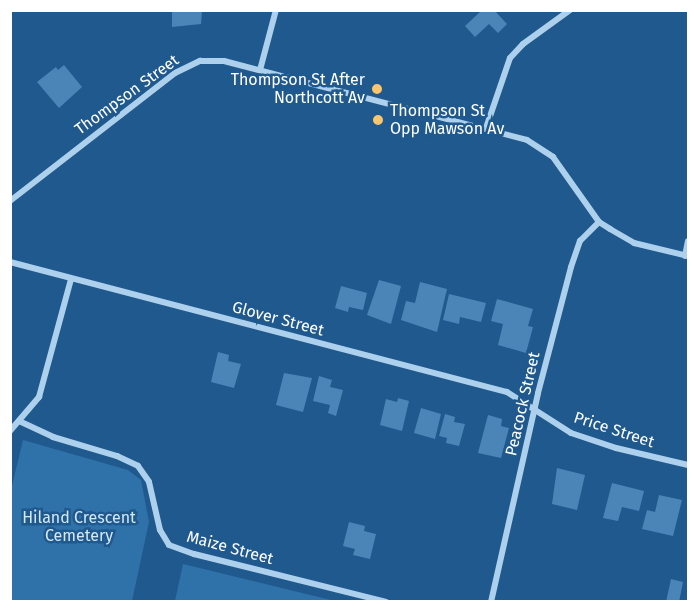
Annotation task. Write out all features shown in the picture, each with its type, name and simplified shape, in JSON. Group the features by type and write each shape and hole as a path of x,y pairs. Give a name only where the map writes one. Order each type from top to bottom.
{"street":[{"path":"260,70 276,10"},
{"path":"486,128 510,58 523,44 570,10"},
{"name":"Thompson Street","path":"10,201 186,67 210,60 260,70 527,140 553,157 599,222 634,243 687,256"},
{"name":"Peacock Street","path":"491,602 535,410 577,249 580,241 599,222"},
{"path":"687,256 688,241"},
{"name":"Glover Street","path":"10,262 507,392 535,410"},
{"path":"10,430 39,397 71,279"},
{"name":"Price Street","path":"535,410 571,433 616,448 688,465"},
{"name":"Maize Street","path":"19,421 53,437 117,456 138,466 149,482 160,530 169,545 194,554 386,602"}],"green space":[{"name":"Hiland Crescent Cemetery","path":"23,440 128,470 141,480 149,522 132,601 11,601 11,490"},
{"path":"183,564 335,601 175,601"}],"building":[{"path":"172,10 202,10 201,24 172,27"},
{"path":"482,10 494,10 507,24 498,33 489,24 475,37 465,26"},
{"path":"64,65 82,87 59,108 37,82 56,67 58,70"},
{"path":"379,280 401,286 391,324 367,315"},
{"path":"420,282 447,289 437,332 401,320 406,301 415,303"},
{"path":"341,286 367,293 363,310 349,307 348,312 335,308"},
{"path":"449,294 486,303 481,322 460,317 459,324 443,320"},
{"path":"497,299 533,309 528,326 533,327 526,353 498,345 503,324 491,321"},
{"path":"218,352 229,355 228,361 241,364 234,388 211,382"},
{"path":"284,373 312,378 303,412 276,405"},
{"path":"319,376 332,380 330,387 343,390 336,416 328,413 330,405 313,401"},
{"path":"398,398 409,401 402,431 380,425 386,399 397,402"},
{"path":"421,408 441,414 435,439 414,433"},
{"path":"445,414 455,417 454,422 465,424 459,446 446,443 447,438 439,436"},
{"path":"488,415 502,419 501,426 509,428 501,458 478,453"},
{"path":"557,468 585,475 577,510 552,504"},
{"path":"612,483 644,491 639,511 622,507 618,521 603,518"},
{"path":"659,495 682,500 673,536 642,529 647,510 655,512"},
{"path":"349,522 365,526 364,531 376,534 370,559 353,555 355,549 343,546"},
{"path":"671,579 683,582 679,602 666,602"}],"place":[{"name":"Thompson St After Northcott Av","path":"377,89"},
{"name":"Thompson St Opp Mawson Av","path":"378,120"}]}
